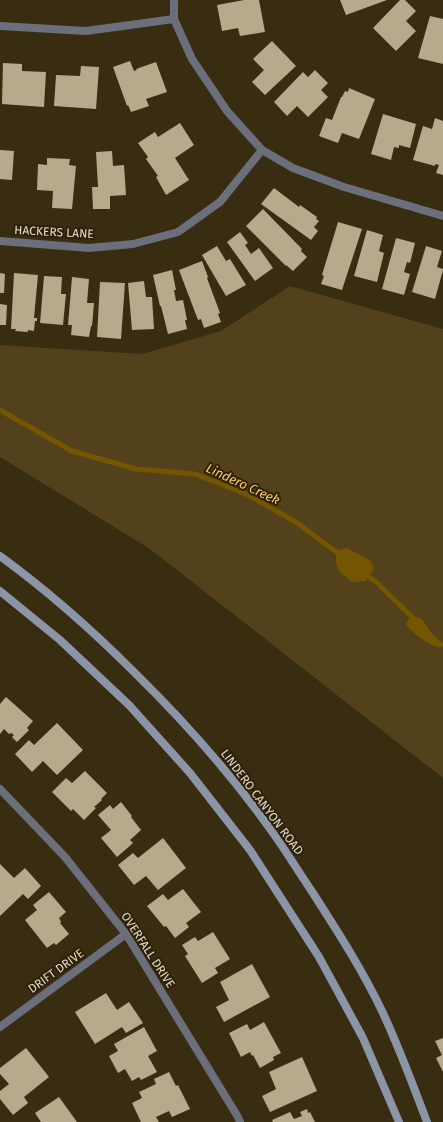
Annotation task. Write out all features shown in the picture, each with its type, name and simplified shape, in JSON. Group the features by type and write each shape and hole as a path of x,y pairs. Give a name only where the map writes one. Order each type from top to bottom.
{"main road":[{"name":"LINDERO CANYON ROAD","path":"0,556 64,607 109,647 167,704 224,769 273,833 345,942 382,1012 427,1122"},
{"path":"0,591 60,640 129,704 190,773 250,850 319,957 363,1038 399,1122"}],"street":[{"path":"174,0 174,18 192,59 227,111 262,150 293,168 344,187 443,216"},
{"path":"0,26 86,31 174,18"},
{"name":"HACKERS LANE","path":"0,241 89,248 133,244 178,232 220,202 262,150"},
{"name":"OVERFALL DRIVE","path":"0,789 65,857 126,934 240,1122"},
{"name":"DRIFT DRIVE","path":"0,1028 126,934"}],"shaded area":[{"path":"290,286 443,329 443,778 150,549 0,457 0,345 142,354 221,331"},
{"path":"347,548 370,560 374,569 366,581 352,582 338,569 336,560 339,550"},
{"path":"414,616 422,619 432,634 443,643 443,646 439,648 434,646 412,632 406,624 408,620"}],"building":[{"path":"244,0 259,0 265,32 240,36 238,28 222,31 217,5"},
{"path":"340,0 387,0 346,15"},
{"path":"400,0 405,0 416,11 406,21 416,31 396,51 373,28"},
{"path":"430,16 443,19 443,64 418,58"},
{"path":"272,41 296,66 265,95 252,82 264,70 253,59"},
{"path":"130,61 134,71 156,62 167,92 146,99 149,106 131,112 128,105 127,106 113,67"},
{"path":"3,63 22,64 22,71 46,72 44,107 2,104"},
{"path":"81,66 99,67 96,109 54,106 56,75 80,76"},
{"path":"315,70 328,83 321,90 328,97 308,117 297,106 287,116 274,102 303,72 308,77"},
{"path":"349,88 375,99 359,139 342,133 338,143 319,136 326,118 332,120 341,97 345,91 348,92"},
{"path":"383,114 416,124 410,148 399,145 399,148 394,147 391,160 371,154"},
{"path":"435,118 443,121 443,175 436,173 439,165 435,164 435,166 413,160 423,126 432,129"},
{"path":"180,123 194,145 175,158 189,180 166,195 156,177 158,176 146,159 148,157 138,143 155,132 158,137"},
{"path":"0,150 14,151 12,180 0,179"},
{"path":"112,151 113,166 124,165 126,195 110,196 110,209 93,209 92,187 98,187 96,152"},
{"path":"47,158 70,159 69,165 76,166 72,209 52,208 53,191 37,190 38,164 47,165"},
{"path":"274,188 299,207 300,205 317,217 316,219 319,221 314,227 318,231 311,240 261,204"},
{"path":"263,209 302,249 301,251 307,257 293,271 286,266 246,226"},
{"path":"338,222 362,229 342,290 321,284 324,276 322,275"},
{"path":"367,230 383,235 379,251 384,253 377,282 354,276"},
{"path":"240,232 248,243 245,245 251,254 259,248 273,268 255,281 227,242"},
{"path":"396,238 415,243 410,263 407,262 404,272 410,274 404,295 382,289"},
{"path":"217,246 226,261 230,259 246,285 226,296 202,255"},
{"path":"426,246 442,251 437,267 443,270 435,299 412,292"},
{"path":"202,261 220,313 218,314 221,322 204,328 201,319 198,320 179,270"},
{"path":"172,270 176,290 174,290 176,301 183,300 187,320 185,320 187,329 168,334 153,275"},
{"path":"0,273 5,274 4,293 0,293"},
{"path":"14,273 38,275 34,318 37,318 37,321 35,321 34,331 15,331 16,329 11,329"},
{"path":"44,276 62,277 61,294 66,294 63,325 40,323"},
{"path":"72,277 89,279 87,303 94,303 92,326 89,337 71,335 72,325 68,325"},
{"path":"144,281 146,297 152,297 154,329 132,330 128,283"},
{"path":"100,282 125,283 121,339 97,337"},
{"path":"0,304 7,305 6,325 0,325"},
{"path":"6,697 33,721 27,728 29,730 17,742 12,737 14,735 11,733 9,734 4,729 0,734 0,704"},
{"path":"57,723 83,750 57,775 43,761 32,772 15,754 29,740 34,745"},
{"path":"85,771 107,793 94,807 96,808 84,820 73,809 71,811 52,792 66,778 72,783"},
{"path":"121,802 141,830 130,840 133,843 117,857 101,838 111,830 98,815 110,805 113,809"},
{"path":"163,838 186,868 158,890 146,876 134,885 118,865 133,853 138,858"},
{"path":"0,864 14,878 25,868 41,886 28,899 23,894 0,916"},
{"path":"183,889 201,912 186,923 189,927 175,938 147,906 163,894 168,900"},
{"path":"49,892 66,912 59,918 60,923 69,934 56,945 54,943 47,948 25,920 37,910 33,905"},
{"path":"213,932 230,959 215,968 218,973 202,983 185,956 188,954 182,945 195,937 198,941"},
{"path":"252,964 270,997 224,1022 216,1007 229,1000 220,982"},
{"path":"106,993 117,1010 129,1002 143,1023 126,1033 122,1027 95,1044 75,1012"},
{"path":"264,1022 281,1053 273,1057 274,1060 260,1068 250,1052 241,1057 229,1033 247,1024 250,1030"},
{"path":"144,1027 157,1051 148,1056 157,1072 141,1080 139,1077 132,1081 125,1069 118,1073 109,1056 118,1051 114,1044"},
{"path":"443,1038 443,1072 436,1058 442,1055 435,1041"},
{"path":"26,1048 49,1077 24,1097 28,1103 13,1115 0,1099 0,1091 9,1084 0,1074 0,1068"},
{"path":"302,1057 317,1091 270,1112 262,1096 276,1089 269,1072"},
{"path":"169,1072 176,1086 178,1085 190,1109 172,1117 169,1111 156,1117 159,1122 141,1122 132,1103 142,1098 139,1092 156,1084 154,1079"},
{"path":"59,1097 77,1122 41,1122 35,1113"},
{"path":"307,1109 308,1113 310,1112 315,1122 273,1122 272,1120 290,1112 294,1119 302,1116 300,1112"}],"waterway":[{"name":"Lindero Creek","path":"0,410 72,451 136,469 195,474 248,495 296,522 343,557"},
{"name":"Lindero Creek","path":"365,574 375,581 416,621"}]}
